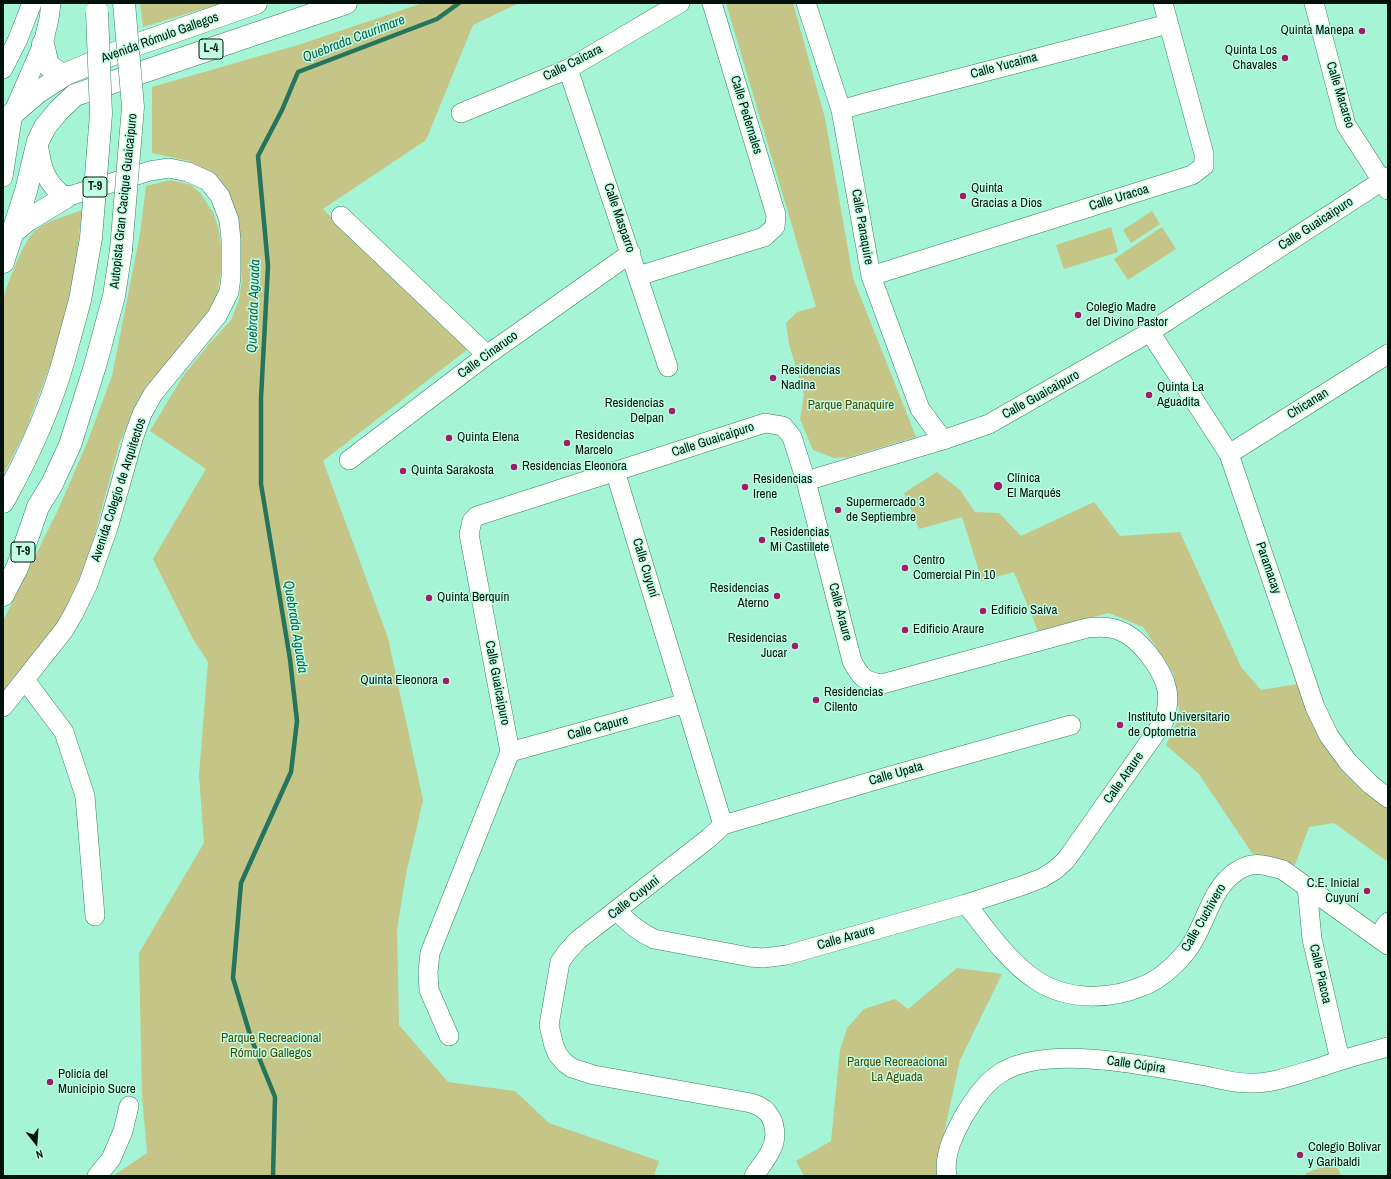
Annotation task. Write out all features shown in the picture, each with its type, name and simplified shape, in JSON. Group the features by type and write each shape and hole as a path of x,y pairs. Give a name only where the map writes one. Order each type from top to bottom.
{"main road":[{"name":"Autopista Gran Cacique Guaicaipuro","path":"3,595 17,568 38,507 52,484 70,445 114,296 121,250 133,107 124,3"},
{"name":"Avenida Rómulo Gallegos","path":"8,118 38,92 66,74 130,47 256,3"},
{"name":"Avenida Rómulo Gallegos","path":"38,141 45,127 59,110 75,95 346,3"},
{"name":"T-9","path":"3,502 14,483 37,434 57,386 80,300 91,238 101,114 97,8"},
{"path":"43,44 48,65 59,73 66,74"},
{"name":"L-4","path":"3,262 26,191 38,141"},
{"path":"12,233 33,217 66,197"},
{"path":"3,565 38,507"}],"street":[{"path":"3,68 18,39 32,3"},
{"path":"3,177 8,118 43,44 51,3"},
{"name":"Calle Caicara","path":"461,113 568,69 680,3"},
{"name":"Calle Pedernales","path":"638,276 764,237 775,227 776,215 712,3"},
{"name":"Calle Panaquire","path":"806,3 841,110 871,276 920,409 943,440"},
{"name":"Calle Uracoa","path":"871,276 1192,174 1204,166 1204,154 1163,3"},
{"name":"Calle Macareo","path":"1314,3 1346,125 1386,182"},
{"name":"Calle Yucaima","path":"841,110 1168,24"},
{"name":"Calle Masparro","path":"568,69 631,253 668,368"},
{"path":"38,141 39,152 47,180 52,187 66,197"},
{"name":"Avenida Colegio de Arquitectos","path":"3,707 64,630 88,584 108,528 134,436 142,414 153,394 217,316 229,292 231,277 231,240 229,220 220,196 208,181 188,172 168,168 156,170 66,197"},
{"name":"Calle Guaicaipuro","path":"510,752 469,534 472,521 477,516 765,423 783,426 792,437 806,481 943,440 989,424 1150,332 1386,182"},
{"path":"341,216 487,355"},
{"name":"Calle Cinaruco","path":"349,460 487,355 631,253"},
{"name":"Paramacay","path":"1150,332 1229,454 1315,706 1328,736 1348,762 1370,784 1388,798"},
{"name":"Chicanan","path":"1229,454 1388,354"},
{"name":"Calle Cuyuní","path":"615,471 723,825 617,912 578,940 567,952 560,962 549,1025 558,1055 572,1068 594,1075 751,1103 760,1106 767,1111 772,1120 774,1139 771,1150 754,1176"},
{"name":"Calle Araure","path":"617,912 627,922 642,933 654,939 750,957 763,958 787,955 966,904 1042,878 1056,870 1066,860 1164,721 1168,705 1167,690 1162,675 1154,661 1134,640 1119,630 1104,627 1087,628 882,684 869,682 859,674 852,661 806,481"},
{"path":"25,680 64,732 85,796 96,916"},
{"name":"Calle Capure","path":"510,752 686,703"},
{"name":"Calle Upata","path":"723,825 1070,725"},
{"path":"449,1036 429,990 428,972 430,953 510,752"},
{"name":"Calle Cuchivero","path":"966,904 1002,949 1018,966 1036,980 1053,989 1073,995 1101,996 1123,993 1145,986 1161,975 1186,952 1224,882 1236,872 1249,865 1262,864 1282,870 1385,935"},
{"name":"Calle Piacoa","path":"1307,887 1312,939 1340,1060"},
{"name":"Calle Cúpira","path":"947,1176 948,1153 956,1129 969,1107 987,1084 1003,1072 1019,1064 1049,1060 1086,1058 1145,1066 1248,1084 1273,1082 1340,1060 1388,1047"},
{"path":"97,1176 111,1159 123,1131 129,1106"}],"green space":[{"path":"140,3 219,3 219,4 143,27"},
{"name":"Parque Recreacional Rómulo Gallegos","path":"423,3 519,3 473,25 426,140 323,209 468,349 323,461 388,638 423,800 406,874 397,930 399,1025 448,1082 515,1091 549,1123 659,1161 654,1176 113,1176 147,1153 142,1096 139,953 204,843 199,775 208,662 193,639 153,559 206,469 150,431 183,376 231,320 239,300 242,280 239,254 240,229 232,201 219,178 189,161 152,153 152,87 298,45"},
{"name":"Parque Panaquire","path":"726,3 793,3 825,118 853,278 916,437 849,457 834,458 813,450 800,419 804,395 789,344 786,323 797,312 816,307"},
{"path":"171,180 191,185 201,194 214,214 222,251 222,266 217,296 209,311 182,346 146,387 132,412 119,445 89,555 69,602 57,627 3,692 3,621 58,510 87,443 112,376 140,234 146,186"},
{"path":"82,210 69,305 52,360 25,432 3,475 3,299 16,262 31,235 36,230 58,218"},
{"path":"1152,211 1160,224 1131,243 1123,230"},
{"path":"1111,227 1118,252 1064,269 1056,245"},
{"path":"1162,227 1176,249 1128,280 1114,259"},
{"path":"937,472 960,490 975,512 999,513 1021,536 1094,502 1120,536 1180,532 1241,667 1261,690 1298,684 1388,803 1388,862 1334,823 1309,827 1295,865 1252,853 1199,774 1166,745 1180,715 1173,673 1143,627 1109,613 1038,631 1014,572 982,581 962,517 919,529 904,493"},
{"name":"Parque Recreacional La Aguada","path":"957,968 1002,974 960,1060 938,1161 938,1176 804,1176 796,1161 831,1141 840,1050 847,1028 864,1009 895,999 908,1009"},
{"path":"1336,1162 1341,1176 1307,1176 1306,1173"}],"waterway":[{"name":"Quebrada Aguada","path":"273,1176 275,1097 251,1038 233,978 241,883 291,772 297,721 290,659 261,484 261,398 268,266 258,156 282,110 298,72 437,19 459,3"}],"place":[{"name":"Quinta Manepa","path":"1362,31"},
{"name":"Quinta Los Chavales","path":"1285,58"},
{"name":"Quinta Gracias a Dios","path":"963,196"},
{"name":"Colegio Madre del Divino Pastor","path":"1078,315"},
{"name":"Residencias Nadina","path":"773,378"},
{"name":"Quinta La Aguadita","path":"1149,395"},
{"name":"Residencias Delpan","path":"672,411"},
{"name":"Quinta Elena","path":"449,438"},
{"name":"Residencias Marcelo","path":"567,443"},
{"name":"Residencias Eleonora","path":"514,467"},
{"name":"Quinta Sarakosta","path":"403,471"},
{"name":"Clínica El Marqués","path":"998,486"},
{"name":"Residencias Irene","path":"745,487"},
{"name":"Supermercado 3 de Septiembre","path":"838,510"},
{"name":"Residencias Mi Castillete","path":"762,540"},
{"name":"Centro Comercial Pin 10","path":"905,568"},
{"name":"Residencias Aterno","path":"777,596"},
{"name":"Quinta Berquín","path":"429,598"},
{"name":"Edificio Saiva","path":"983,611"},
{"name":"Edificio Araure","path":"905,630"},
{"name":"Residencias Jucar","path":"795,646"},
{"name":"Quinta Eleonora","path":"446,681"},
{"name":"Residencias Cilento","path":"816,700"},
{"name":"Instituto Universitario de Optometria","path":"1120,725"},
{"name":"C.E. Inicial Cuyuní","path":"1367,891"},
{"name":"Policía del Municipio Sucre","path":"50,1082"},
{"name":"Colegio Bolívar y Garibaldi","path":"1300,1155"}],"water label":[{"name":"Quebrada Caurimare","path":"354,39"}]}
